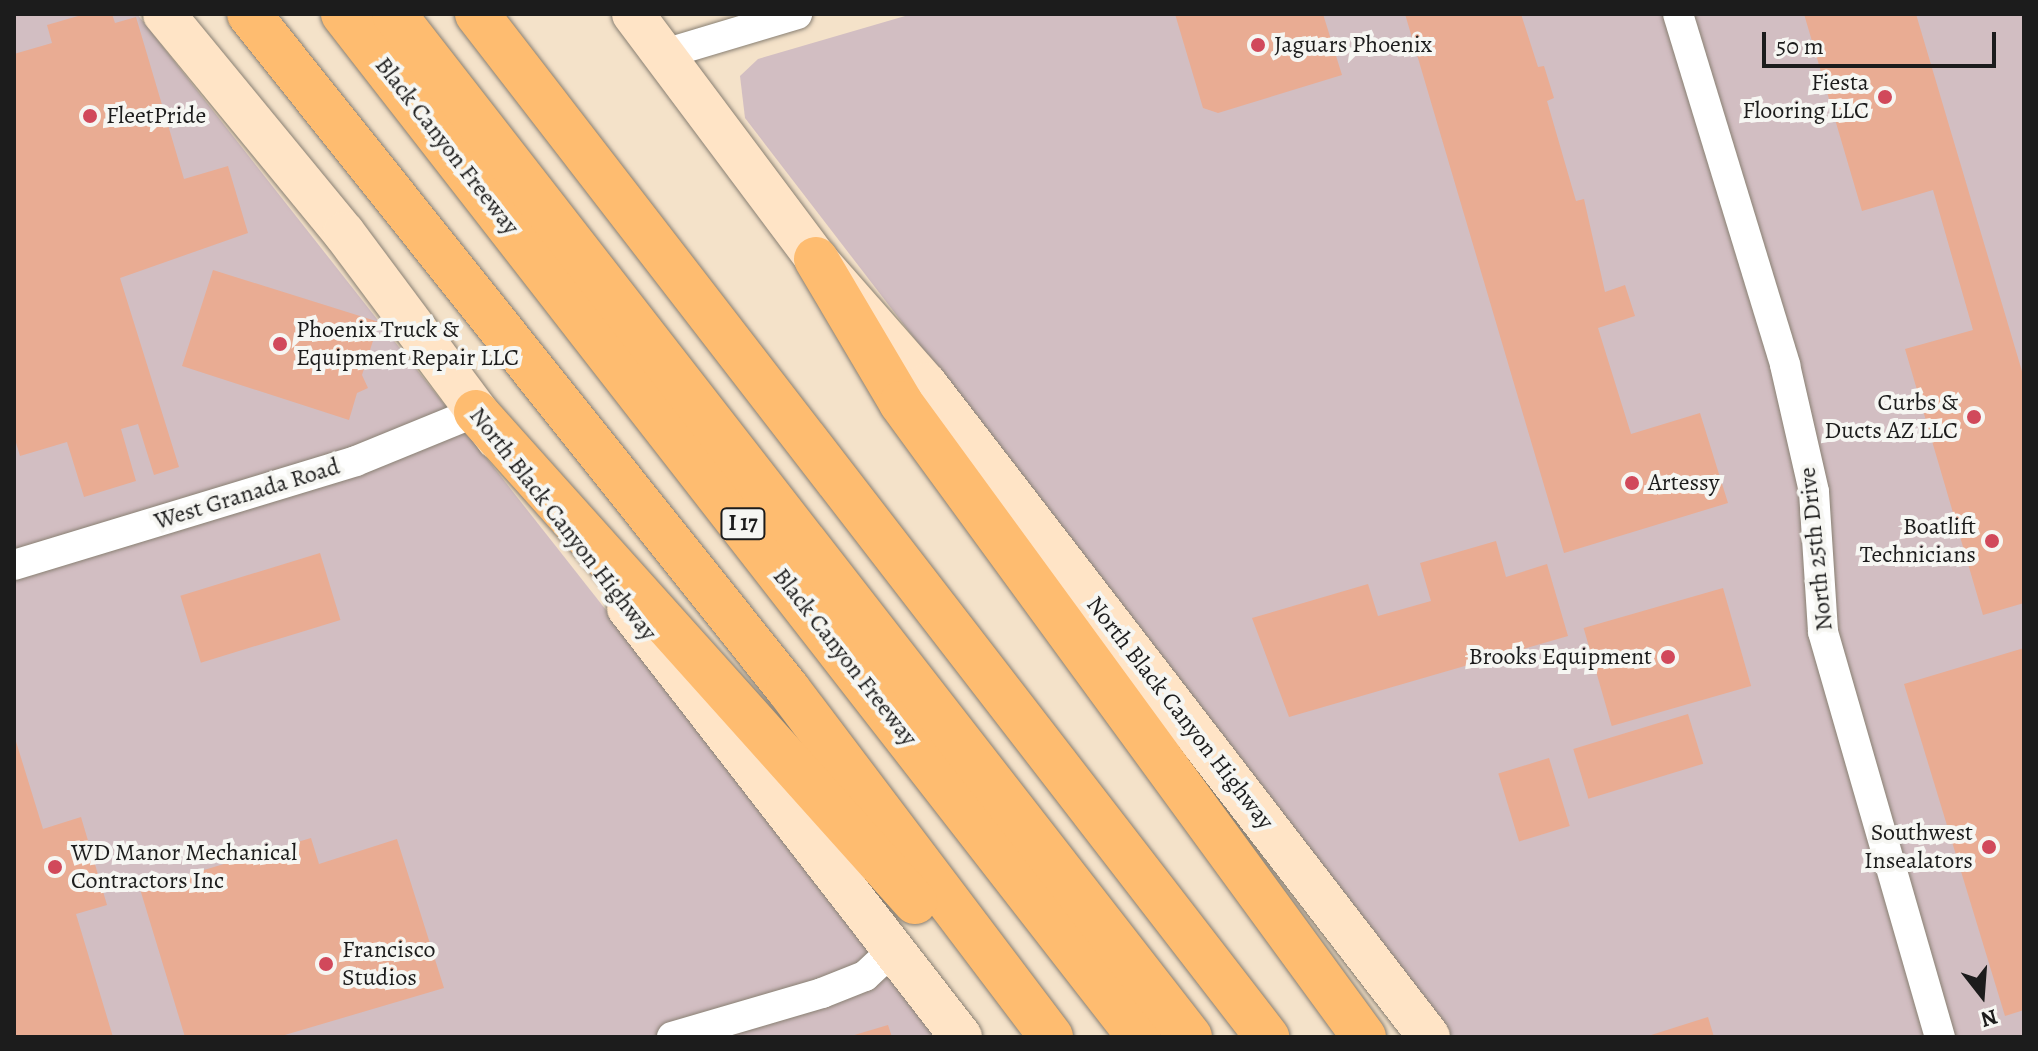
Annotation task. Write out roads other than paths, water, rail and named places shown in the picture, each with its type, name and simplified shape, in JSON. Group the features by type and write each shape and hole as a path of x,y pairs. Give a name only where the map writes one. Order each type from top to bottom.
{"highway":[{"path":"249,14 788,689 1051,1037"},
{"name":"Black Canyon Freeway","path":"343,14 1139,1037"},
{"path":"394,14 1190,1037"},
{"path":"477,14 1267,1037"},
{"path":"816,259 901,403 1364,1037"},
{"path":"476,412 1040,1037"}],"main road":[{"name":"North Black Canyon Highway","path":"164,14 344,233 476,412 961,1037"},
{"name":"North Black Canyon Highway","path":"633,14 816,259 926,384 1429,1037"}],"street":[{"path":"664,54 797,14"},
{"name":"North 25th Drive","path":"1678,14 1785,365 1814,492 1823,632 1940,1037"},
{"name":"West Granada Road","path":"14,565 356,461 476,412"},
{"path":"672,1037 822,993 865,976 892,951"}],"place":[{"name":"Jaguars Phoenix","path":"1258,45"},
{"name":"Fiesta Flooring LLC","path":"1885,97"},
{"name":"FleetPride","path":"90,116"},
{"name":"Phoenix Truck & Equipment Repair LLC","path":"280,344"},
{"name":"Curbs & Ducts AZ LLC","path":"1974,417"},
{"name":"Artessy","path":"1632,483"},
{"name":"Boatlift Technicians","path":"1992,541"},
{"name":"Brooks Equipment","path":"1668,657"},
{"name":"Southwest Insealators","path":"1989,847"},
{"name":"WD Manor Mechanical Contractors Inc","path":"55,867"},
{"name":"Francisco Studios","path":"326,964"}]}
